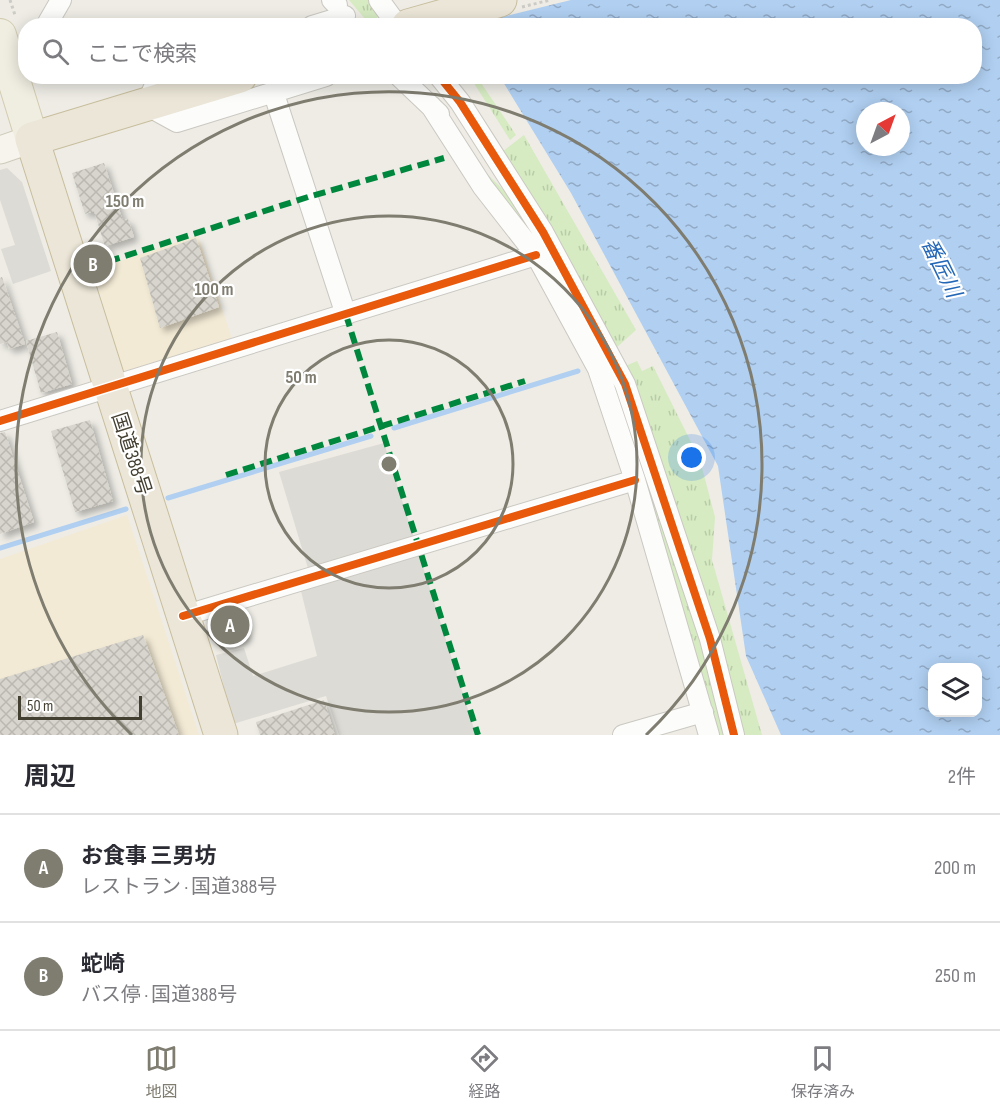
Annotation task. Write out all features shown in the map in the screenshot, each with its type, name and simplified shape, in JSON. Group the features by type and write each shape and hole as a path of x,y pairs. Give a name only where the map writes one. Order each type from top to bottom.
{"highway":[{"path":"432,18 500,0"},
{"path":"32,139 153,91 194,84"},
{"name":"国道388号","path":"32,139 220,735"}],"main road":[{"path":"11,50 18,80"},
{"path":"19,84 32,139"}],"street":[{"path":"51,18 61,0"},
{"path":"380,0 402,18"},
{"path":"325,18 340,9"},
{"path":"153,91 177,122 303,84"},
{"path":"408,84 511,182"},
{"path":"445,84 460,102 543,232 625,384 710,639 734,735"},
{"path":"274,94 346,315"},
{"path":"431,106 483,187 536,255 598,369 634,480 709,735"},
{"path":"0,150 32,139"},
{"path":"0,421 536,255"},
{"path":"183,616 634,480"},
{"path":"623,735 703,712"}],"shaded area":[{"path":"7,168 22,182 51,271 13,284 1,249 15,245 0,200 0,170"},
{"path":"198,235 233,342 124,376 93,270"},
{"path":"384,443 476,735 339,735 326,696 233,724 216,655 244,648 253,676 317,656 300,587 313,585 279,472"},
{"path":"127,515 199,735 0,735 0,559"}],"green space":[{"path":"349,0 374,0 378,5 377,18 364,18"},
{"path":"474,84 482,84 516,135 510,140"},
{"path":"524,135 636,330 616,348 547,219 502,152"},
{"path":"482,169 527,213 545,241 539,252 479,173"},
{"path":"637,361 642,371 653,366 700,460 715,517 712,560 762,735 739,735 623,367"},
{"path":"622,386 729,735 715,735 612,394"}],"water":[{"name":"番匠川","path":"445,0 1000,0 1000,735 781,735 746,656 718,466 571,193 504,84 982,84 982,18 458,18"}],"pier":[{"path":"442,0 571,0 498,18 459,18"}],"building":[{"path":"104,163 123,221 128,219 134,237 105,246 94,211 85,214 72,173"},
{"path":"196,238 219,307 160,328 140,258"},
{"path":"2,277 25,344 9,349 7,342 0,344 0,278"},
{"path":"57,332 72,384 41,393 26,341"},
{"path":"90,420 113,501 75,512 51,431"},
{"path":"5,432 34,522 0,534 0,433"},
{"path":"238,612 247,637 223,645 216,619"},
{"path":"143,635 179,735 0,735 0,679"},
{"path":"324,700 335,735 260,735 256,722"}],"waterway":[{"path":"394,428 578,371"},
{"path":"168,498 371,436"},
{"path":"0,548 126,509"}],"marked path":[{"path":"91,267 308,197 444,158"},
{"path":"346,315 478,735"},
{"path":"226,475 525,381"}],"cycle path":[{"path":"445,84 460,102 543,232 625,384 710,639 734,735"},
{"path":"0,421 536,255"},
{"path":"183,616 635,480"}],"place":[{"name":"蛇崎","path":"93,264"},
{"name":"お食事 三男坊","path":"230,625"}]}
